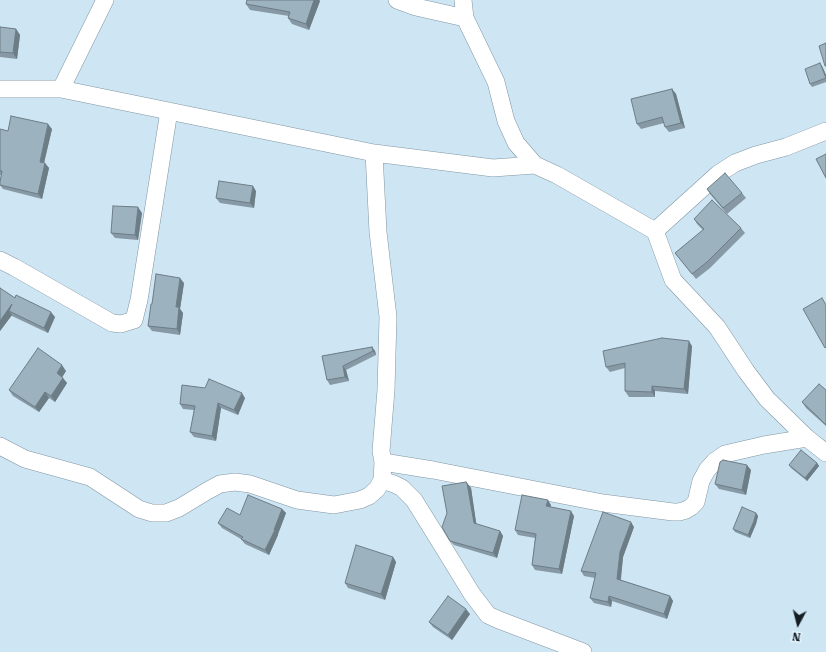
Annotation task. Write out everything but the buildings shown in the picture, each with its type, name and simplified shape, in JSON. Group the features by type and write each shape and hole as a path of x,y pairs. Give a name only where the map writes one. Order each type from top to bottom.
{"street":[{"path":"60,89 105,0"},
{"path":"397,0 416,7 465,18"},
{"path":"463,0 465,18 496,82 506,121 516,143 536,165 557,175 655,231 673,280 717,327 746,371 767,399 807,438 826,453"},
{"path":"0,89 60,89 374,152 493,168 536,165"},
{"path":"0,260 112,323 121,324 134,320 139,300 169,111"},
{"path":"655,231 718,174 735,163 756,155 786,147 826,131"},
{"path":"0,446 25,459 90,477 139,509 152,513 166,513 180,508 207,490 220,484 235,482 250,484 297,500 334,506 360,500 369,496 377,489 382,480 383,462 381,451 386,390 388,317 378,232 374,152"},
{"path":"383,462 433,470 603,503 679,512 686,510 696,502 701,481 707,470 715,461 725,454 764,445 807,438"},
{"path":"382,480 402,488 414,500 472,594 488,615 584,652"}]}
